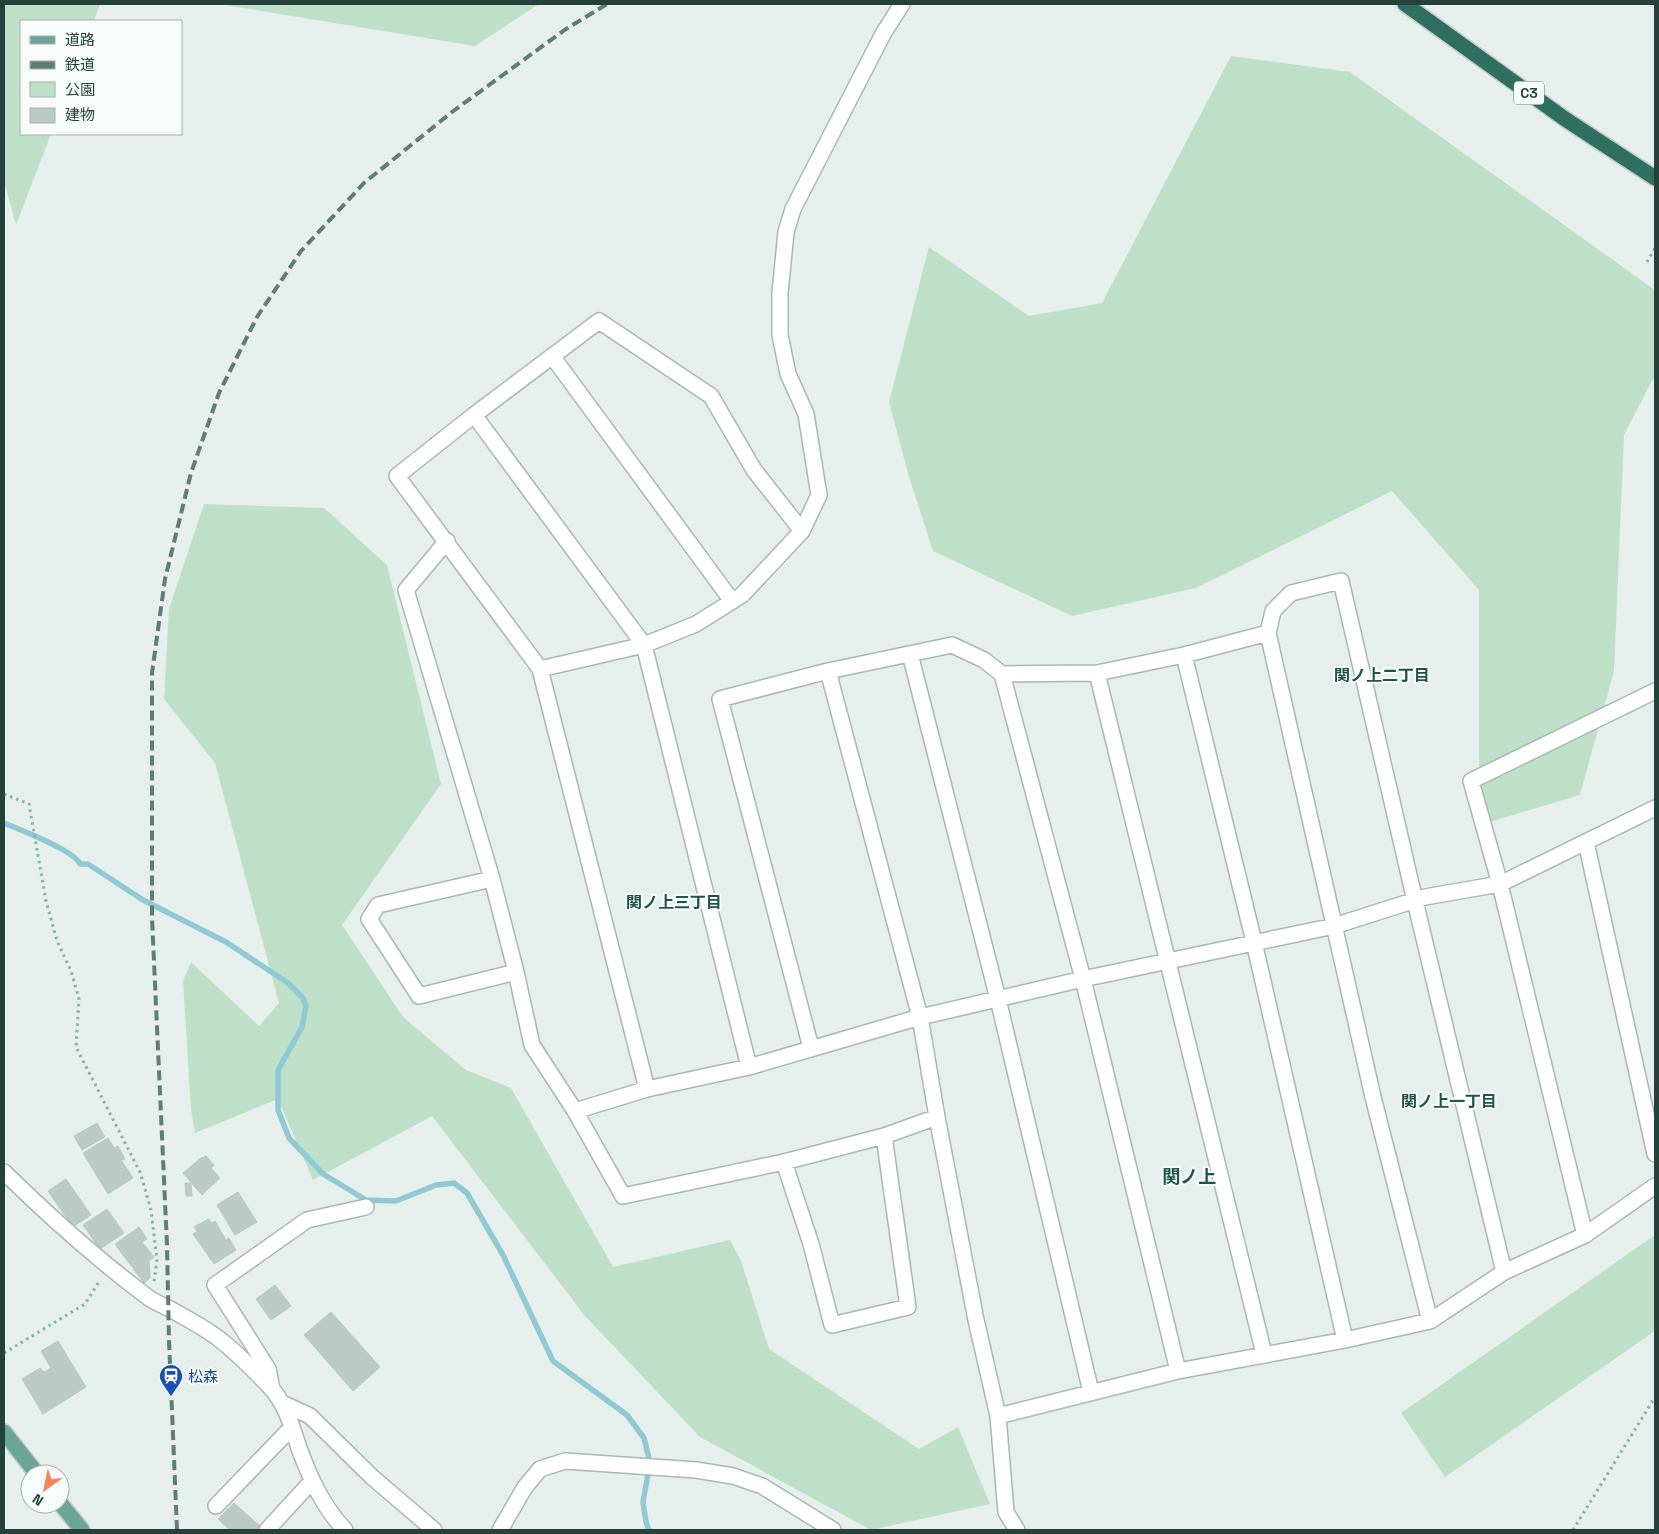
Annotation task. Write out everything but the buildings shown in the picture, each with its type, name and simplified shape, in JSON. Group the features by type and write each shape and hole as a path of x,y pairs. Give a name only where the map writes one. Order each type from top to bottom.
{"highway":[{"name":"C3","path":"1405,4 1565,119 1655,178"}],"main road":[{"path":"4,1432 29,1464"},
{"path":"69,1514 82,1530"}],"street":[{"path":"540,668 644,645 696,624 742,596 802,531 818,495 806,414 788,374 780,335 780,293 786,232 798,200 883,34 902,4"},
{"path":"647,1089 540,668 398,476 474,415 599,321 711,396 754,470 802,531"},
{"path":"552,356 732,601"},
{"path":"474,415 644,645 748,1067"},
{"path":"447,541 406,590 492,879 516,972 532,1045 575,1111 623,1196 784,1162 884,1136 937,1117"},
{"path":"1430,1321 1373,1097 1268,633 1273,611 1291,592 1341,581 1504,1272"},
{"path":"1002,674 1097,673 1184,655 1268,633"},
{"path":"811,1048 720,699 828,672 952,645 984,660 1002,674 1084,979 1178,1371"},
{"path":"910,654 998,999 1091,1392"},
{"path":"1184,655 1254,942 1344,1340"},
{"path":"828,672 920,1018 976,1320 998,1416 1006,1512 1017,1530"},
{"path":"1097,673 1166,961 1264,1354"},
{"path":"1585,1235 1500,884 1471,781 1655,692"},
{"path":"575,1111 647,1089 748,1067 920,1018 1084,979 1334,926 1415,900 1500,884 1655,808"},
{"path":"1586,842 1655,1154"},
{"path":"492,879 378,905 369,919 419,996 516,972"},
{"path":"784,1162 811,1244 832,1325 908,1307 884,1136"},
{"path":"4,1172 52,1219 108,1267 152,1300 169,1308 217,1338 242,1359 272,1389 282,1403 312,1481 323,1502 345,1530"},
{"path":"998,1416 1178,1371 1344,1340 1430,1321 1504,1272 1585,1235 1655,1186"},
{"path":"272,1389 268,1369 215,1285 307,1220 366,1207"},
{"path":"282,1403 310,1416 372,1477 434,1530"},
{"path":"216,1506 292,1427"},
{"path":"500,1530 525,1487 540,1469 565,1461 696,1470 733,1476 762,1486 833,1530"},
{"path":"267,1530 312,1481"}],"path":[{"path":"1647,262 1655,248"},
{"path":"4,794 29,804 46,902 57,941 71,972 79,999 76,1047 140,1172 152,1210 157,1260 152,1300"},
{"path":"4,1353 84,1304 108,1267"},
{"path":"1573,1530 1655,1397"}],"green space":[{"path":"4,4 100,4 94,20 20,20 20,135 51,135 16,225 4,181"},
{"path":"219,4 539,4 475,46"},
{"path":"1231,56 1350,72 1655,290 1655,375 1624,435 1614,671 1580,795 1479,825 1479,590 1392,491 1196,588 1072,616 933,551 909,477 889,402 929,247 1029,316 1102,303"},
{"path":"204,504 324,508 387,565 441,784 342,925 403,1017 466,1070 511,1088 613,1267 730,1240 741,1261 769,1349 919,1449 958,1427 990,1504 871,1530 700,1437 585,1316 432,1116 313,1180 278,1099 195,1133 191,1109 183,981 191,962 259,1026 279,1003 215,763 164,699 169,609"},
{"path":"1655,1235 1655,1331 1445,1477 1401,1413"}],"waterway":[{"path":"4,823 58,847 76,859 80,864 88,864 143,900 226,942 288,983 303,998 306,1006 302,1027 278,1070 278,1110 289,1138 323,1174 366,1200 396,1201 436,1185 454,1183 467,1193 503,1255 553,1361 627,1415 644,1438 650,1463 643,1502 649,1530"}],"railway":[{"path":"177,1530 167,1245 152,918 152,673 165,579 191,473 219,393 257,317 301,251 364,183 452,112 566,29 607,4"}],"place":[{"name":"松森","path":"171,1397"}],"district":[{"name":"関ノ上二丁目","path":"1382,675"},
{"name":"関ノ上三丁目","path":"674,902"},
{"name":"関ノ上一丁目","path":"1449,1101"},
{"name":"関ノ上","path":"1189,1176"}]}
